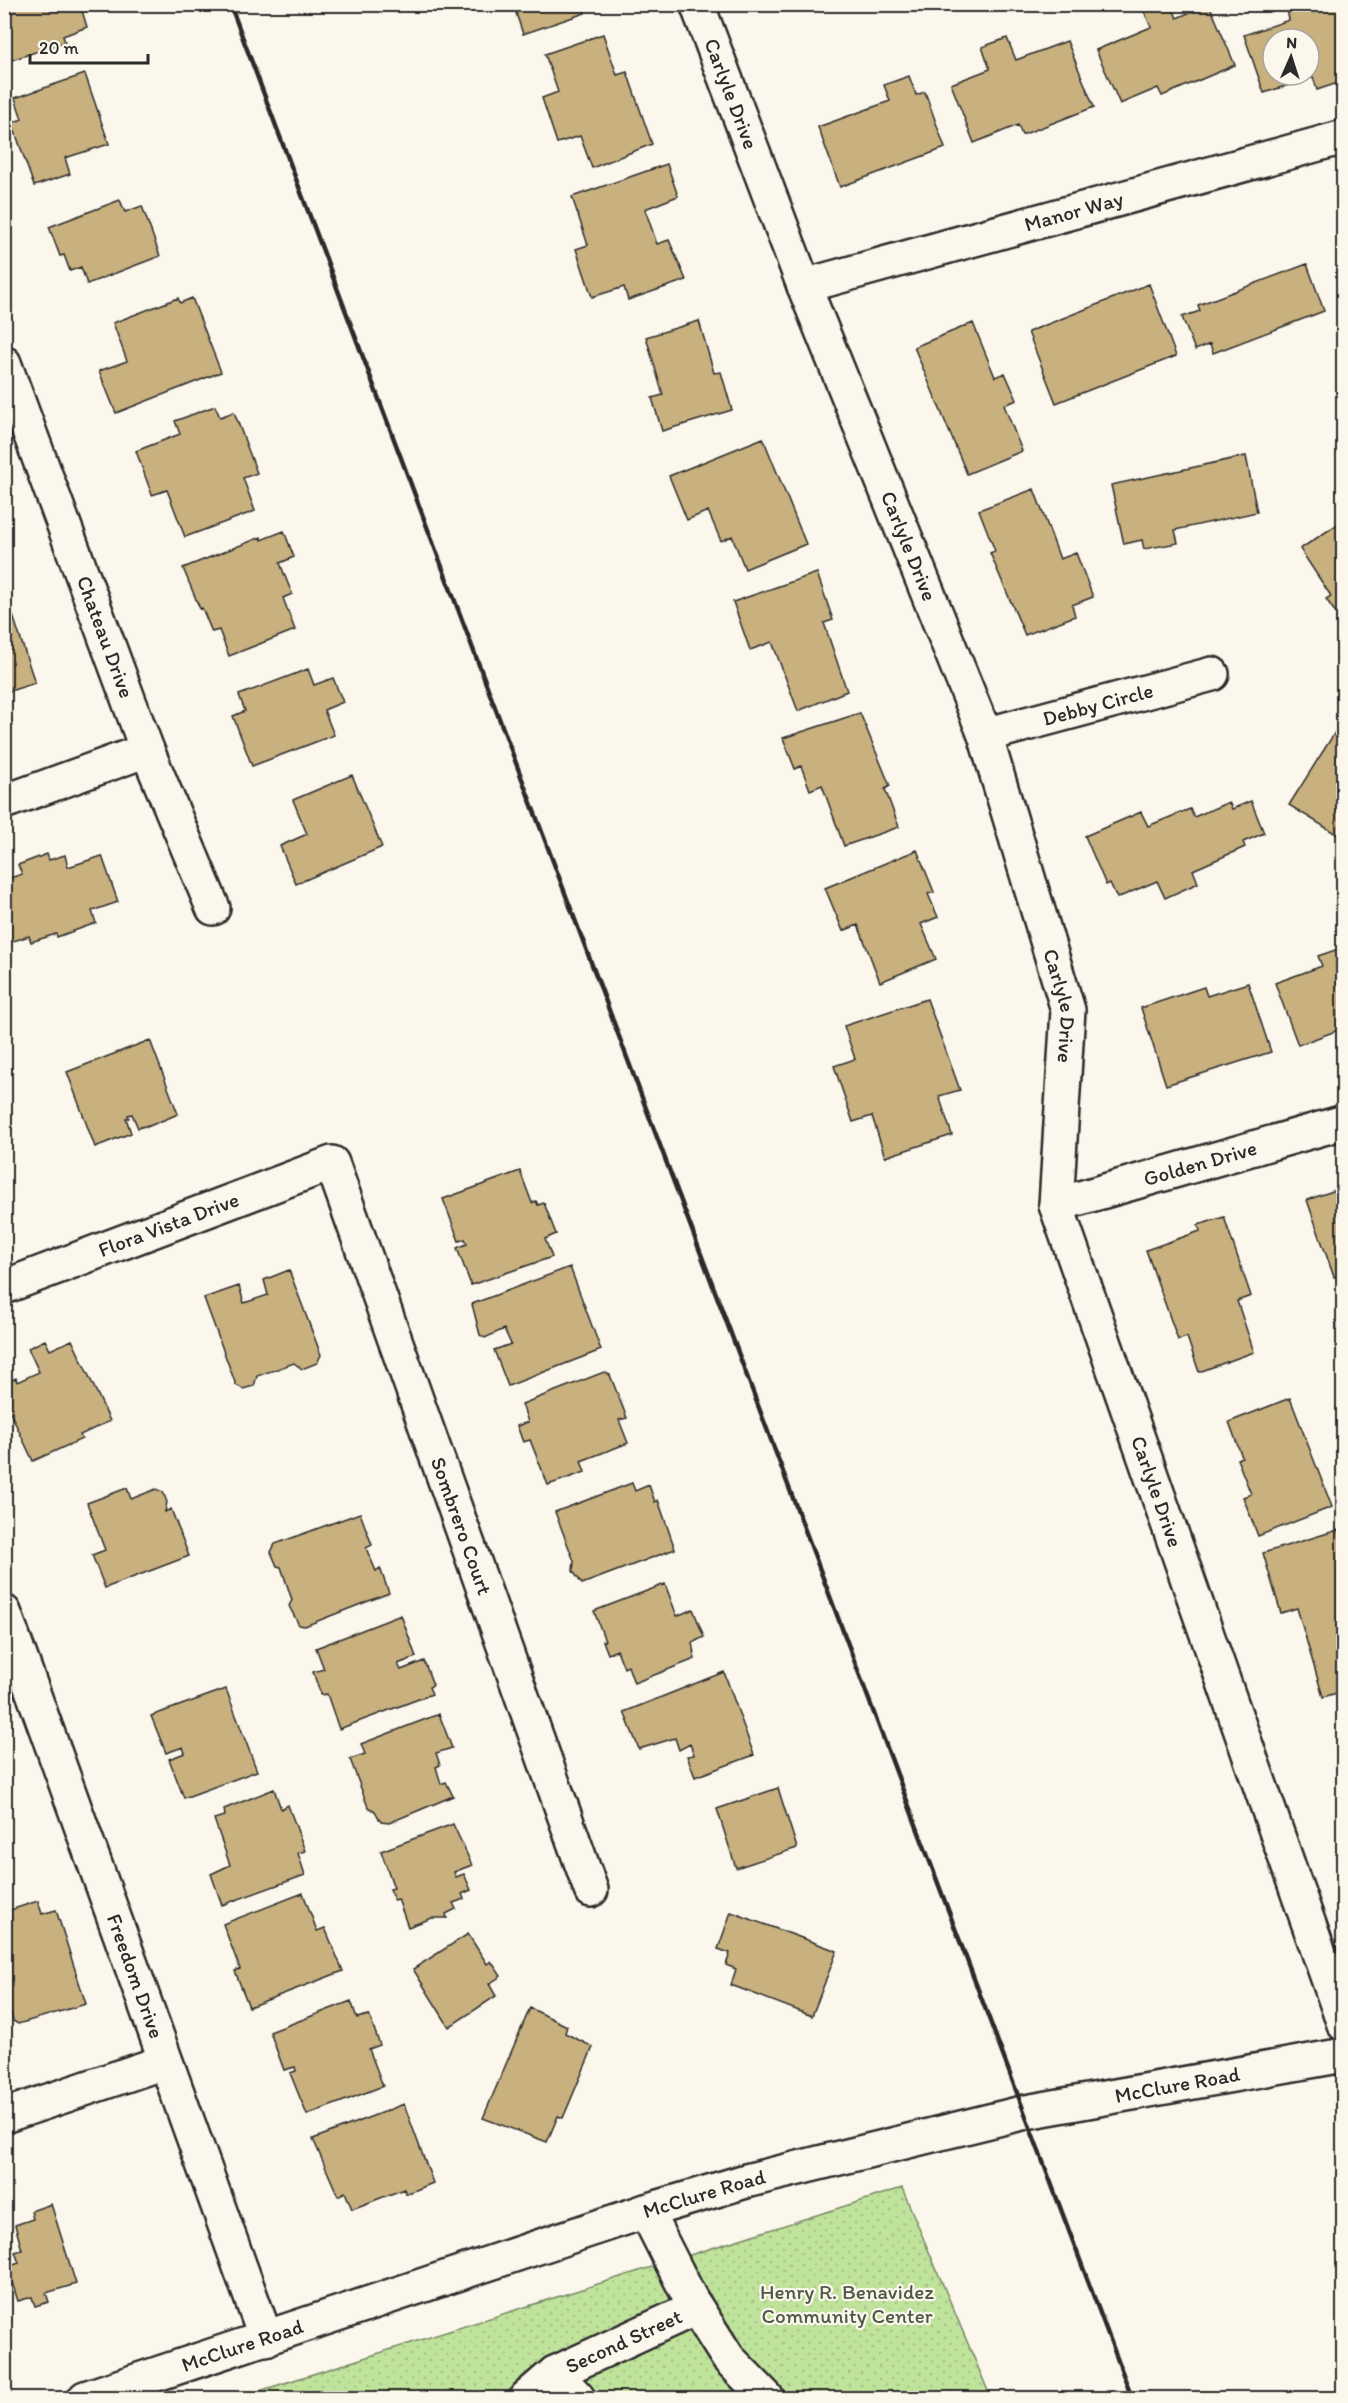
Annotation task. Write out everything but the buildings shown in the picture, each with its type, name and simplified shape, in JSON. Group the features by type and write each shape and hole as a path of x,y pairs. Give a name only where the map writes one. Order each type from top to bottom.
{"street":[{"name":"Carlyle Drive","path":"697,4 804,285 985,735 1068,1010 1056,1205 1344,2024"},
{"name":"Manor Way","path":"804,285 1344,137"},
{"name":"Chateau Drive","path":"4,363 147,750 213,908"},
{"name":"Debby Circle","path":"985,735 1212,674"},
{"path":"4,802 147,750"},
{"name":"Golden Drive","path":"1056,1205 1344,1122"},
{"name":"Flora Vista Drive","path":"4,1287 332,1163"},
{"name":"Sombrero Court","path":"332,1163 591,1890"},
{"name":"Freedom Drive","path":"4,1612 164,2062 266,2339"},
{"name":"McClure Road","path":"84,2398 646,2211 746,2181 987,2120 1344,2055"},
{"path":"4,2116 164,2062"},
{"path":"646,2211 696,2308 728,2358 767,2398"},
{"name":"Second Street","path":"526,2398 555,2373 696,2308"},
{"path":"555,2373 578,2398"}],"green space":[{"name":"Henry R. Benavidez Community Center","path":"902,2188 991,2398 237,2398"}],"railway":[{"path":"230,4 1132,2398"}]}
